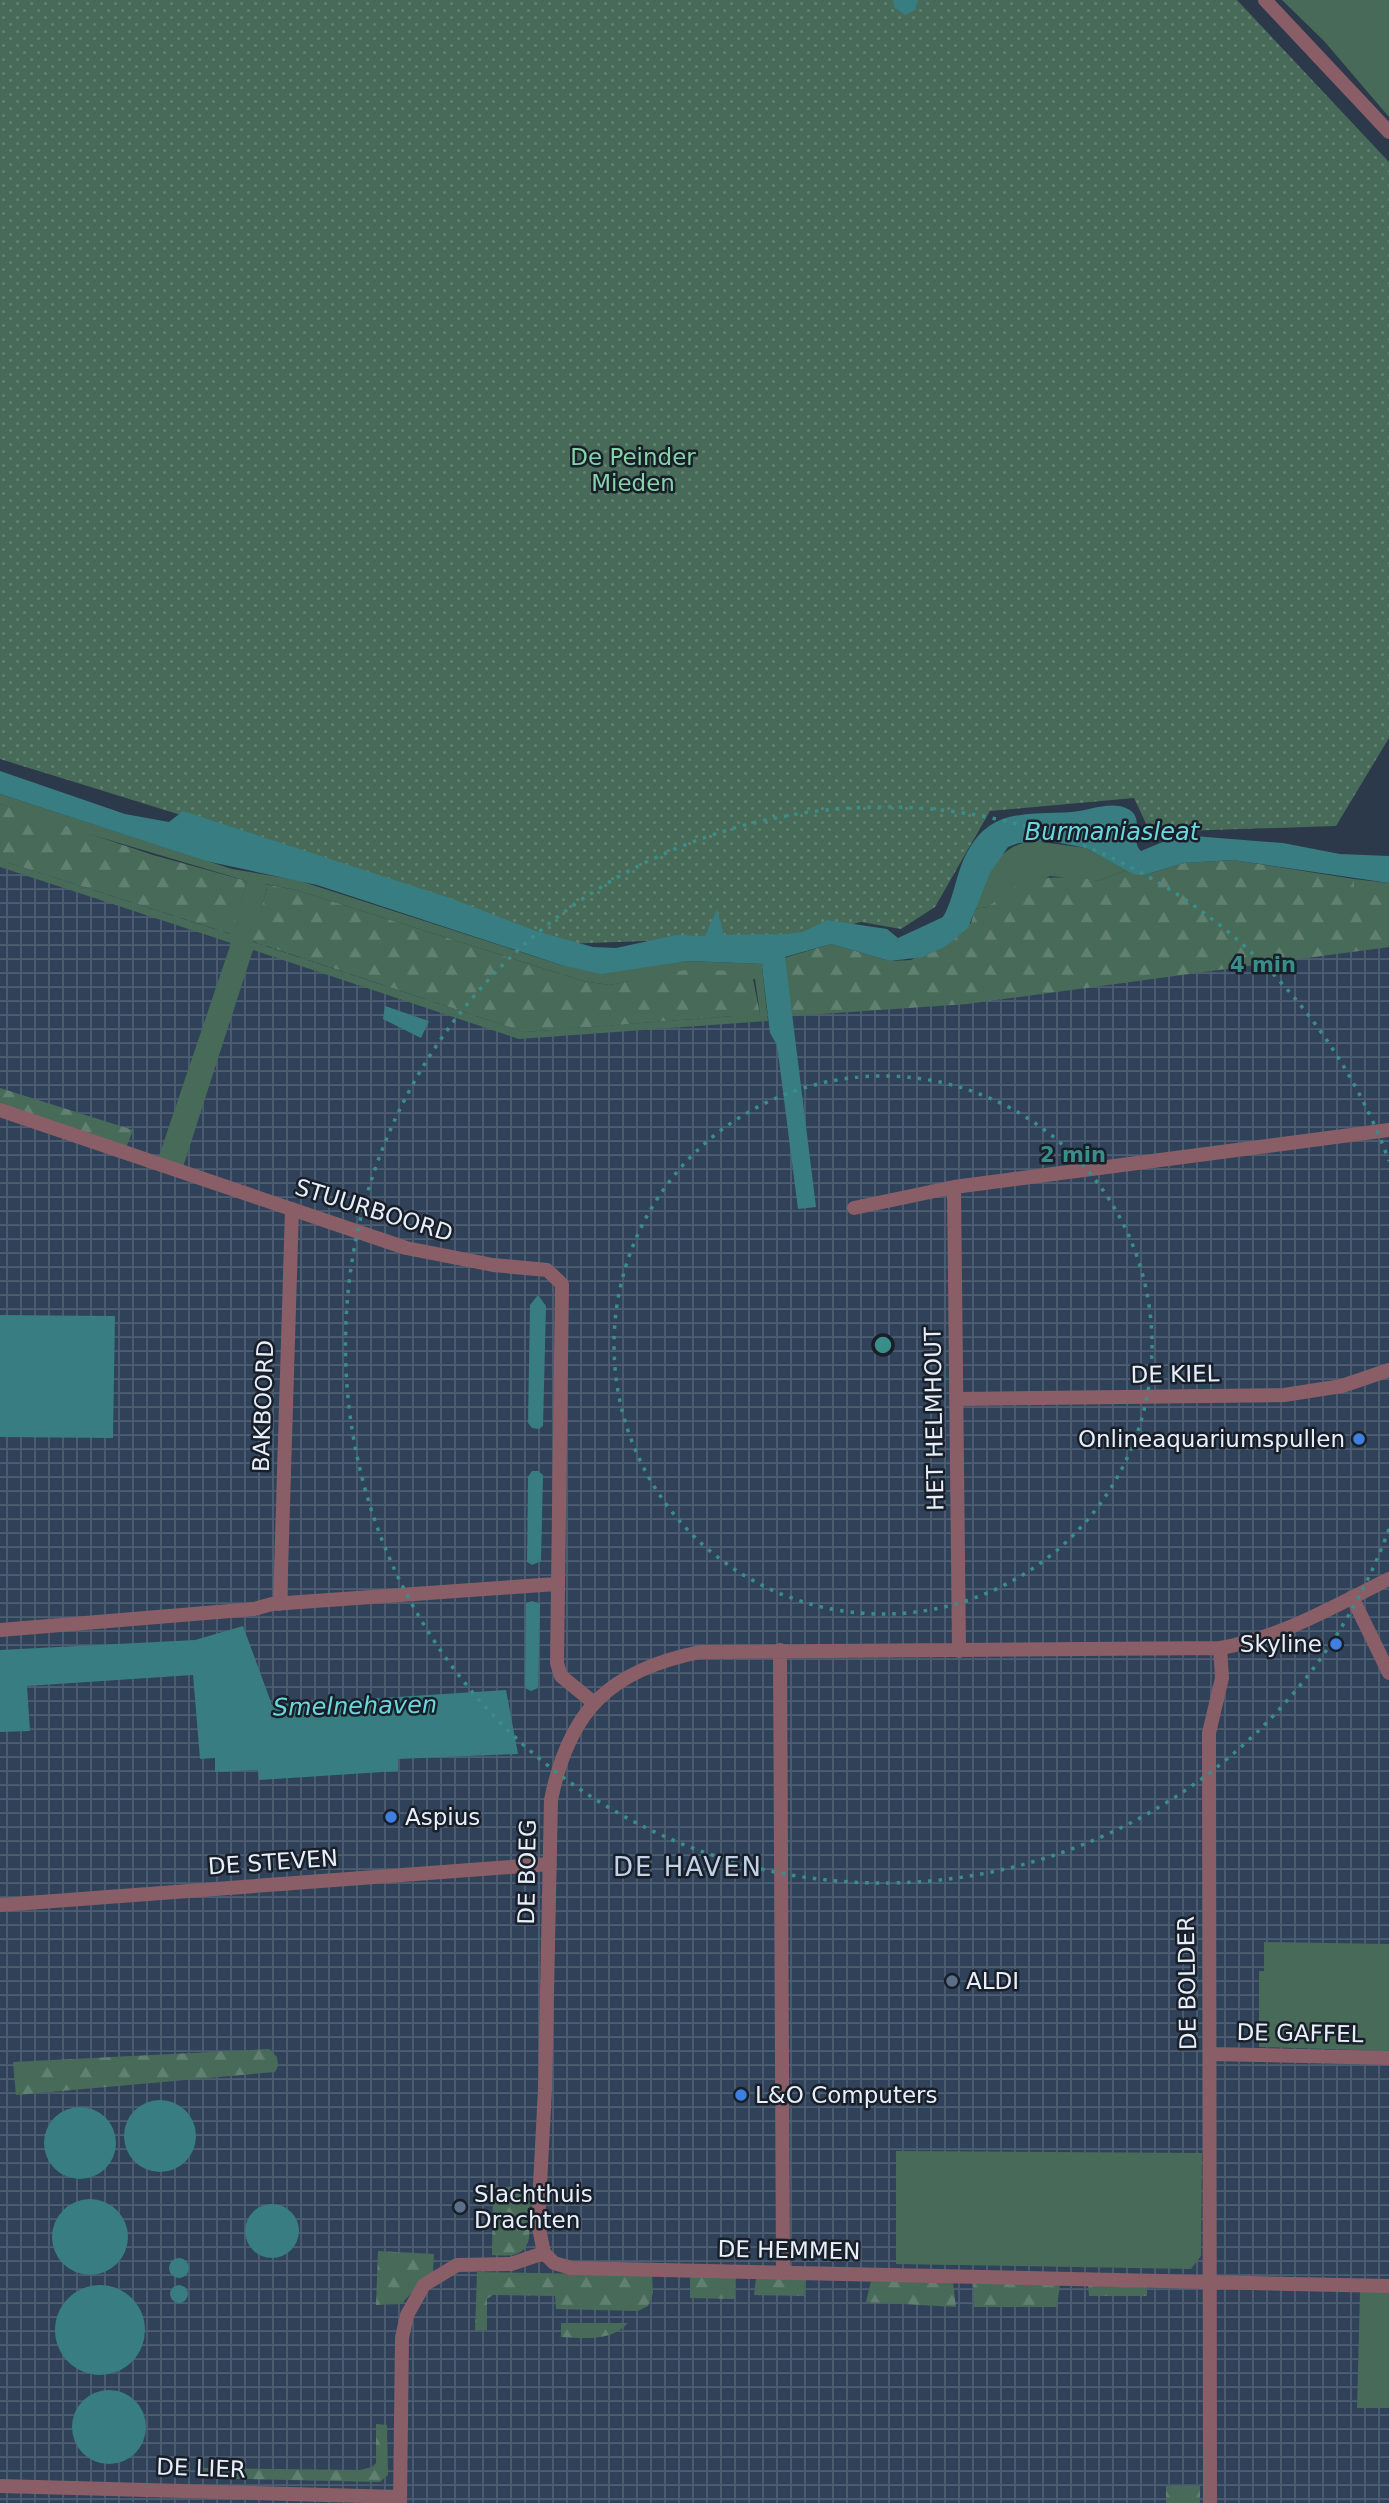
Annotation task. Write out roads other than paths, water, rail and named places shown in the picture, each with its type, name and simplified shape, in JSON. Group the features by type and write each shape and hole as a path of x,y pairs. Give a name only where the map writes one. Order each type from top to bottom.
{"street":[{"path":"1265,0 1389,132"},
{"name":"STUURBOORD","path":"0,1110 406,1248 493,1265 547,1270 562,1284 557,1662 561,1676 594,1703"},
{"path":"854,1208 954,1187 1389,1130"},
{"name":"HET HELMHOUT","path":"954,1187 959,1651"},
{"name":"BAKBOORD","path":"280,1604 292,1209"},
{"name":"DE KIEL","path":"957,1399 1284,1395 1342,1386 1389,1370"},
{"path":"783,2273 780,1650 1220,1648 1248,1644 1286,1629 1389,1579"},
{"path":"0,1630 254,1609 280,1604 556,1584"},
{"path":"1352,1597 1389,1674"},
{"name":"DE BOLDER","path":"1210,2503 1209,1733 1222,1678 1220,1648"},
{"name":"DE BOEG","path":"544,2253 538,2223 545,2089 551,1800 558,1766 574,1731 594,1703 624,1678 660,1660 700,1652 780,1650"},
{"name":"DE STEVEN","path":"0,1905 550,1864"},
{"name":"DE GAFFEL","path":"1211,2054 1389,2058"},
{"path":"400,2500 401,2338 407,2315 425,2285 457,2265 512,2264 544,2253"},
{"name":"DE HEMMEN","path":"544,2253 554,2263 571,2268 1389,2286"},
{"name":"DE LIER","path":"0,2486 400,2500"}],"water":[{"path":"893,0 918,0 915,10 905,15 894,7"},
{"name":"Burmaniasleat","path":"0,771 125,814 169,822 183,811 450,898 536,931 593,947 616,948 676,935 705,936 717,909 724,935 803,932 827,920 887,929 898,938 943,917 970,847 992,824 1019,815 1071,812 1107,806 1122,807 1133,813 1137,824 1136,841 1141,851 1165,841 1194,836 1283,843 1340,854 1389,856 1389,883 1233,860 1184,863 1144,875 1133,874 1086,848 1050,841 1019,843 1008,847 990,873 968,928 946,946 923,957 890,961 831,944 785,957 816,1207 798,1209 777,1045 770,1033 762,967 764,964 687,961 601,974 561,965 317,885 206,861 0,794"},
{"path":"385,1006 429,1021 421,1038 383,1019"},
{"path":"538,1295 546,1306 543,1426 539,1429 532,1428 528,1423 530,1305"},
{"path":"0,1315 115,1316 113,1438 0,1437"},
{"path":"532,1471 543,1475 541,1561 532,1565 527,1562 528,1477"},
{"path":"532,1601 540,1604 538,1688 531,1691 525,1688 526,1603"},
{"name":"Smelnehaven","path":"243,1626 272,1705 506,1690 518,1754 398,1759 398,1771 259,1780 258,1770 215,1772 215,1758 200,1759 193,1675 27,1686 30,1731 0,1732 0,1650 195,1640"},
{"path":"160,2100 180,2106 190,2116 196,2136 190,2156 180,2166 160,2172 140,2166 130,2156 124,2136 130,2116 140,2106"},
{"path":"80,2107 100,2113 110,2123 116,2143 110,2163 100,2173 80,2179 60,2173 50,2163 44,2143 50,2123 60,2113"},
{"path":"90,2199 104,2202 117,2210 125,2223 128,2237 125,2251 117,2264 104,2272 90,2275 76,2272 63,2264 55,2251 52,2237 55,2223 63,2210 76,2202"},
{"path":"272,2204 291,2212 299,2231 291,2250 272,2258 253,2250 245,2231 253,2212"},
{"path":"179,2258 186,2261 189,2268 186,2275 179,2278 172,2275 169,2268 172,2261"},
{"path":"100,2285 117,2288 132,2298 142,2313 145,2330 142,2347 132,2362 117,2372 100,2375 83,2372 68,2362 58,2347 55,2330 58,2313 68,2298 83,2288"},
{"path":"175,2285 183,2285 188,2294 186,2301 175,2303 170,2298 170,2290"},
{"path":"109,2390 123,2393 135,2401 143,2413 146,2427 143,2441 135,2453 123,2461 109,2464 95,2461 83,2453 75,2441 72,2427 75,2413 83,2401 95,2393"}],"place":[{"name":"Onlineaquariumspullen","path":"1359,1439"},
{"name":"Skyline","path":"1336,1644"},
{"name":"Aspius","path":"391,1817"},
{"name":"ALDI","path":"952,1981"},
{"name":"L&O Computers","path":"741,2095"},
{"name":"Slachthuis Drachten","path":"460,2207"}],"district":[{"name":"DE HAVEN","path":"688,1867"}],"park label":[{"name":"De Peinder Mieden","path":"633,470"}]}
